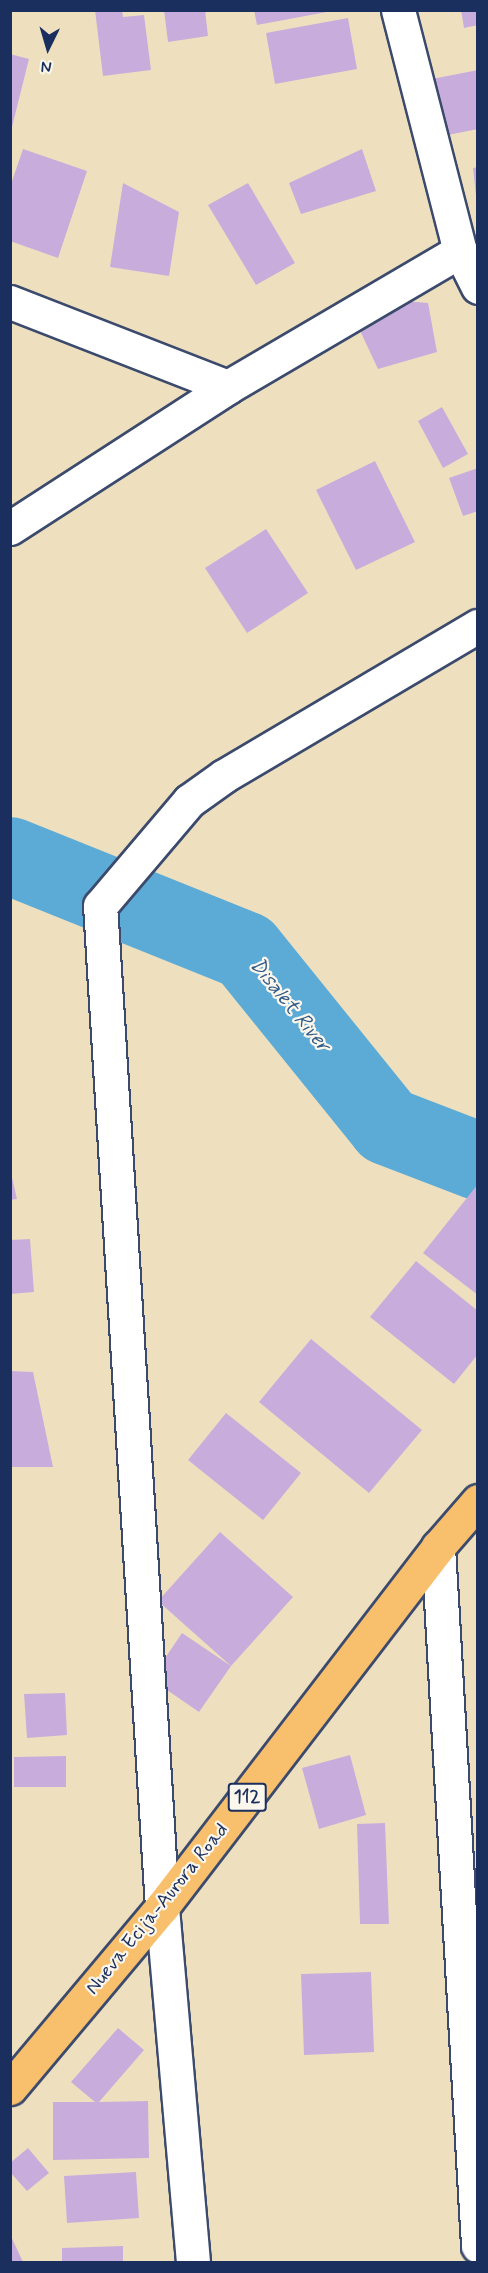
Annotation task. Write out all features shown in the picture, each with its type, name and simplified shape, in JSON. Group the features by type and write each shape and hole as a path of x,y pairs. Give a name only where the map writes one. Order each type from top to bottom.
{"main road":[{"name":"Nueva Ecija-Aurora Road","path":"10,2088 162,1907 438,1547 477,1501"}],"street":[{"path":"398,10 460,251 477,287"},
{"path":"10,528 228,387 460,251"},
{"path":"10,302 228,387"},
{"path":"193,2262 162,1907 100,906 189,801 224,776 477,626"},
{"path":"438,1547 477,2246"}],"building":[{"path":"95,10 122,10 123,17 144,15 151,70 103,76"},
{"path":"164,10 205,10 208,36 168,42"},
{"path":"254,10 327,10 327,12 257,25"},
{"path":"461,10 478,10 478,25 464,28"},
{"path":"348,18 357,69 275,84 266,33"},
{"path":"10,54 29,59 11,131 10,131"},
{"path":"478,70 478,129 438,137 427,80"},
{"path":"23,149 87,171 58,258 10,241 10,187"},
{"path":"362,149 376,191 301,214 289,183"},
{"path":"478,167 478,196 476,196 473,168"},
{"path":"123,183 179,212 169,276 110,267"},
{"path":"248,183 295,263 256,285 208,205"},
{"path":"393,300 428,303 437,352 378,369 355,320"},
{"path":"442,407 468,454 443,468 418,421"},
{"path":"375,461 415,542 356,570 316,490"},
{"path":"478,468 478,511 463,516 449,478"},
{"path":"266,529 308,593 247,633 205,568"},
{"path":"10,1169 17,1199 10,1200"},
{"path":"478,1184 478,1295 423,1253"},
{"path":"30,1239 34,1292 10,1294 10,1240"},
{"path":"416,1261 478,1311 478,1354 454,1384 370,1317"},
{"path":"311,1339 422,1430 369,1493 259,1402"},
{"path":"10,1371 33,1372 53,1467 10,1467"},
{"path":"226,1413 301,1473 263,1520 188,1460"},
{"path":"220,1532 293,1597 231,1666 158,1601"},
{"path":"182,1633 231,1666 199,1712 151,1679"},
{"path":"65,1693 67,1735 27,1738 24,1694"},
{"path":"350,1755 366,1815 319,1829 302,1768"},
{"path":"66,1756 66,1787 14,1787 14,1757"},
{"path":"385,1823 389,1924 360,1924 357,1824"},
{"path":"371,1972 374,2052 304,2055 301,1974"},
{"path":"118,2028 144,2050 99,2102 148,2101 149,2158 53,2160 53,2102 95,2102 71,2082"},
{"path":"28,2148 49,2173 27,2191 10,2172 10,2163"},
{"path":"136,2172 139,2218 67,2223 64,2176"},
{"path":"10,2234 23,2262 10,2262"},
{"path":"123,2246 123,2262 62,2262 62,2248"}],"waterway":[{"name":"Disalet River","path":"10,856 246,951 387,1126 478,1161"}]}
